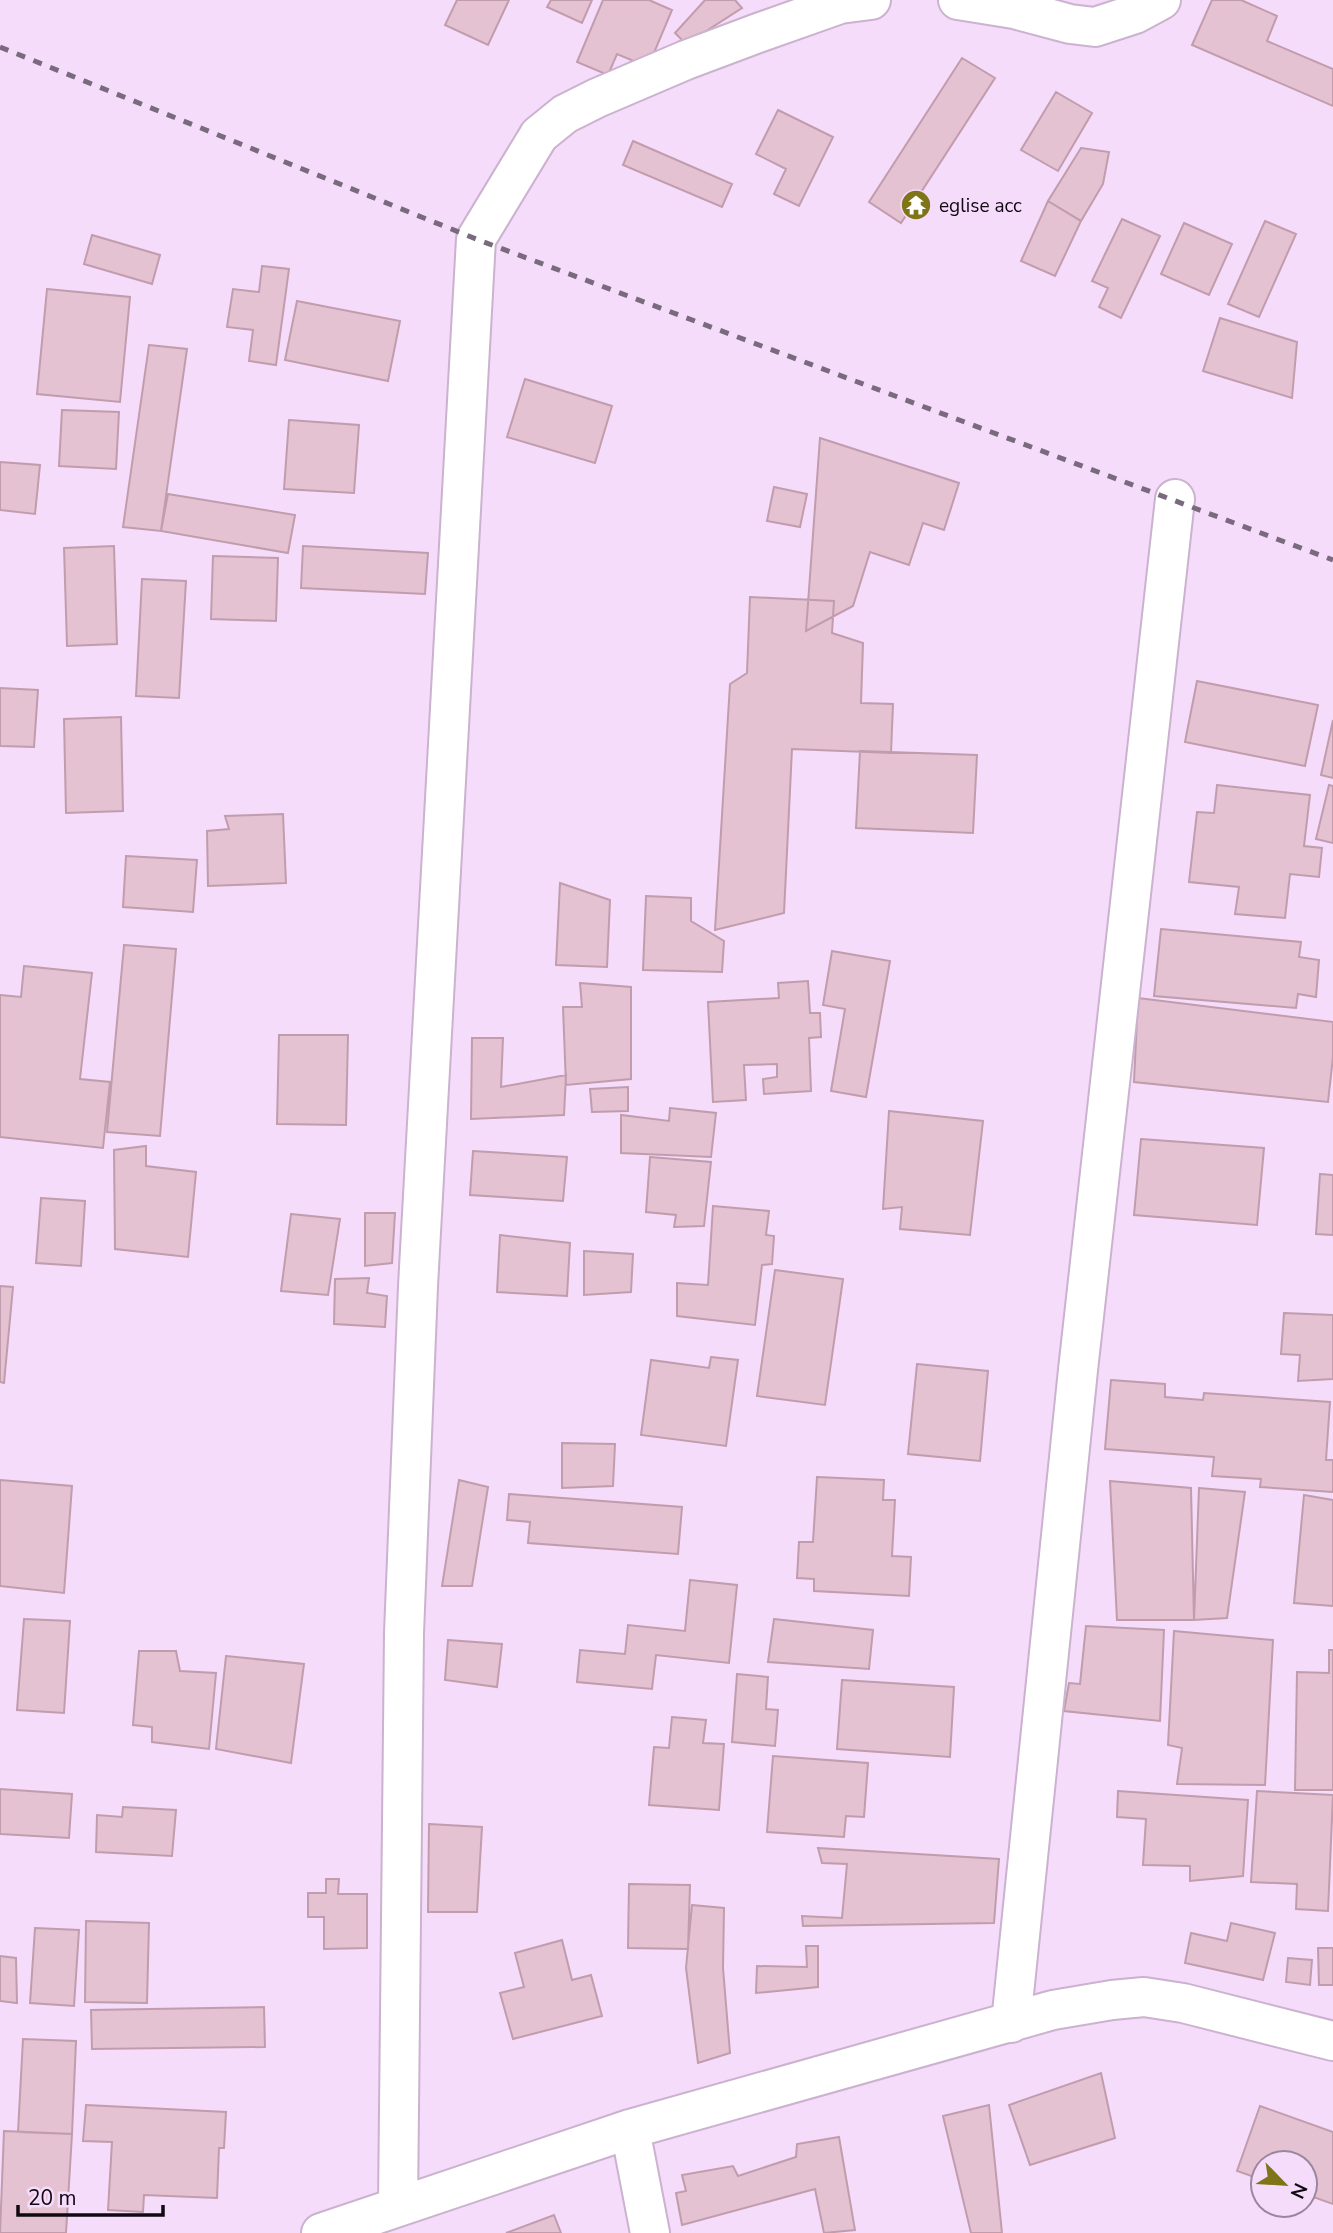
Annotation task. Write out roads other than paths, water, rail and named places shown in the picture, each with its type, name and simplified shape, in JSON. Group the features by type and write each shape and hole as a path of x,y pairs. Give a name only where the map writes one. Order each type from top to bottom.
{"street":[{"path":"398,2206 404,1633 418,1286 476,239 539,135 565,114 686,60 783,23 840,4 871,0"},
{"path":"958,0 1095,27 1135,14 1161,0"},
{"path":"1011,2023 1079,1357 1175,499"},
{"path":"321,2233 630,2129 1052,2010 1144,1997 1183,2003 1333,2041"},
{"path":"630,2129 650,2233"}],"railway":[{"path":"0,47 476,239 1333,560"}],"place":[{"name":"eglise acc","path":"916,205"}]}
